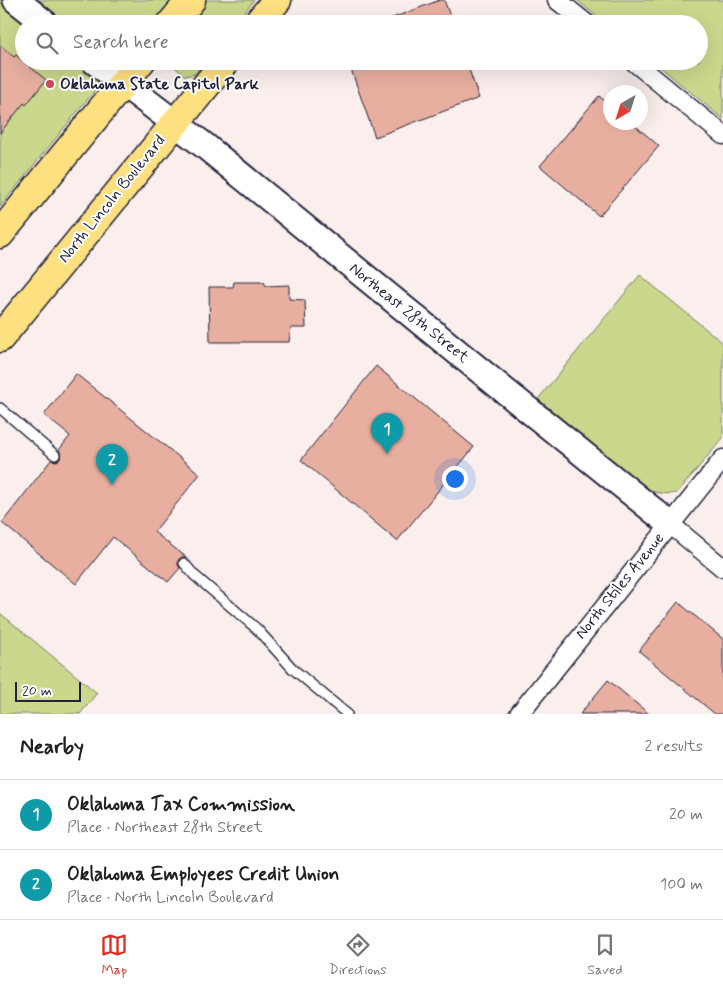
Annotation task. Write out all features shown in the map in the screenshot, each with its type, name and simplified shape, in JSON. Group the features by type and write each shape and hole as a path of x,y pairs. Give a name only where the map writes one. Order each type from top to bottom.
{"main road":[{"path":"178,15 190,0"},
{"path":"264,15 277,0"},
{"path":"0,234 134,70"},
{"name":"North Lincoln Boulevard","path":"0,338 218,70"}],"street":[{"path":"16,0 35,15"},
{"path":"557,0 576,15"},
{"name":"Northeast 28th Street","path":"105,70 213,152 723,567"},
{"path":"644,70 723,135"},
{"name":"North Stiles Avenue","path":"518,714 723,458"}],"lane":[{"path":"0,408 55,455"},
{"path":"184,563 257,629 293,669 347,714"}],"green space":[{"name":"Oklahoma State Capitol Park","path":"0,0 254,0 242,15 15,15 15,70 112,70 0,207"},
{"path":"577,0 723,0 723,119 664,70 708,70 708,15 595,15"},
{"path":"178,70 198,70 195,74 185,76"},
{"path":"640,275 723,343 723,438 677,493 661,493 645,488 538,399"},
{"path":"0,613 97,693 80,714 0,714"}],"building":[{"path":"444,0 450,15 400,15"},
{"path":"0,45 15,56 15,70 34,70 46,80 26,105 24,103 0,133"},
{"path":"351,70 469,70 479,98 375,137"},
{"path":"599,96 603,99 603,130 640,130 659,146 599,216 540,166"},
{"path":"234,282 264,282 266,286 289,285 289,299 305,300 306,328 291,328 289,342 210,342 209,287 233,287"},
{"path":"376,366 474,447 397,541 301,460"},
{"path":"76,374 200,474 154,532 186,557 178,560 180,568 168,582 113,537 76,584 2,523 51,460 57,461 60,459 61,453 59,450 70,436 44,415"},
{"path":"678,602 723,639 723,714 715,714 639,651"},
{"path":"608,680 649,714 580,714"}],"place":[{"name":"Oklahoma State Capitol Park","path":"50,84"},
{"name":"Oklahoma Tax Commission","path":"387,454"},
{"name":"Oklahoma Employees Credit Union","path":"112,485"}]}
